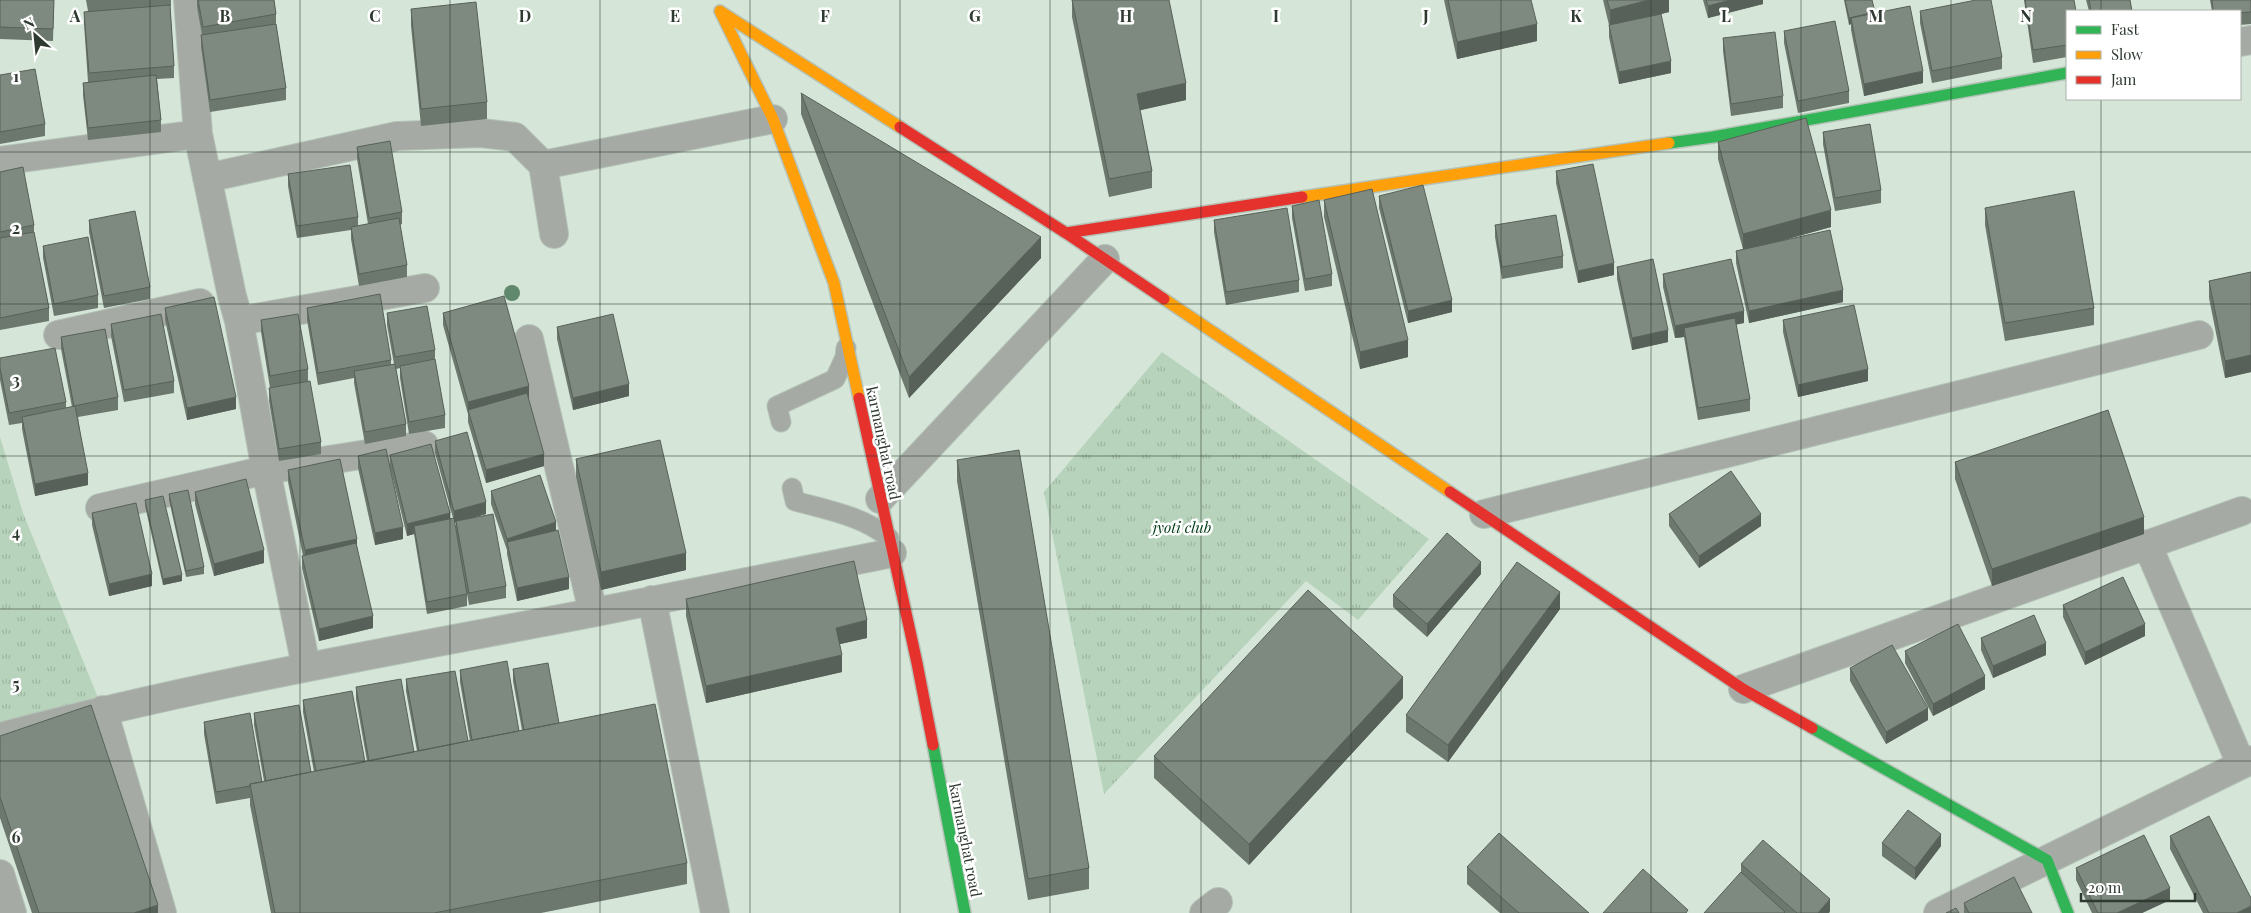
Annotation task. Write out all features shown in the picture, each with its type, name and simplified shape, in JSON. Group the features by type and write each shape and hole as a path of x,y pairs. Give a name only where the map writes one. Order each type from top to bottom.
{"street":[{"path":"188,0 198,134 306,666"},
{"name":"karmanghat road","path":"712,0 721,12 773,120 834,284 916,664 965,913"},
{"path":"721,12 1066,233 1743,689 2047,860 2068,913"},
{"path":"1066,233 1455,173 1713,137 2066,73"},
{"path":"543,165 773,120"},
{"path":"207,178 397,136 481,133 515,137 543,165 554,234"},
{"path":"0,161 198,134"},
{"path":"880,499 1105,259"},
{"path":"58,335 235,309 425,288"},
{"path":"1484,514 2199,335"},
{"path":"529,339 593,612"},
{"path":"100,508 266,470 424,445"},
{"path":"1743,689 2242,511"},
{"path":"1938,913 2246,762 2148,544"},
{"path":"0,737 103,710 306,666 652,600 891,545"},
{"path":"652,600 715,913"},
{"path":"103,710 162,913"},
{"path":"0,874 12,913"}],"lane":[{"path":"781,422 777,406 835,379 845,357 847,344"},
{"path":"792,488 795,501 860,520 878,528 891,545"}],"green space":[{"name":"jyoti club","path":"1162,352 1429,539 1358,620 1306,581 1104,794 1044,492"},
{"path":"0,437 23,513 103,710 0,736"}],"building":[{"path":"0,0 54,0 53,29 0,27"},
{"path":"198,0 274,0 276,14 203,27"},
{"path":"1072,0 1169,0 1186,83 1137,94 1152,171 1109,179"},
{"path":"1448,0 1531,0 1537,24 1457,42"},
{"path":"1607,0 1649,0 1610,10"},
{"path":"1706,0 1730,0 1708,6"},
{"path":"1845,0 1872,0 1875,12 1849,18"},
{"path":"1976,0 1991,0 2002,57 1932,71 1920,11"},
{"path":"2025,0 2074,0 2076,10 2066,10 2066,45 2033,50"},
{"path":"2089,0 2130,0 2132,10 2091,10"},
{"path":"2212,0 2251,0 2251,12 2213,10"},
{"path":"476,2 487,102 421,109 411,9"},
{"path":"170,5 174,66 89,73 84,12"},
{"path":"1910,6 1923,71 1864,84 1851,18"},
{"path":"1661,14 1671,61 1619,72 1609,25"},
{"path":"1835,21 1849,91 1798,101 1784,31"},
{"path":"276,24 286,88 210,100 201,35"},
{"path":"1775,32 1783,96 1731,104 1723,38"},
{"path":"35,69 45,124 0,132 0,75"},
{"path":"156,75 161,120 88,128 83,83"},
{"path":"801,93 1041,237 909,377"},
{"path":"1806,118 1831,210 1743,234 1718,142"},
{"path":"1870,124 1881,190 1835,198 1823,132"},
{"path":"390,141 402,212 369,218 357,147"},
{"path":"1593,164 1614,263 1578,271 1556,171"},
{"path":"350,165 358,217 297,226 288,174"},
{"path":"23,167 34,225 0,232 0,172"},
{"path":"1423,185 1452,300 1408,311 1379,196"},
{"path":"1372,189 1408,340 1360,352 1324,200"},
{"path":"2074,191 2094,308 2005,323 1985,208"},
{"path":"1319,200 1332,274 1305,279 1292,206"},
{"path":"1287,208 1299,280 1226,292 1214,220"},
{"path":"135,211 150,287 104,296 89,220"},
{"path":"1556,215 1563,256 1502,267 1495,225"},
{"path":"399,218 407,265 359,274 351,227"},
{"path":"1830,230 1843,290 1749,311 1736,251"},
{"path":"34,232 49,308 0,318 0,238"},
{"path":"88,237 98,295 54,304 43,246"},
{"path":"1653,259 1668,330 1632,338 1617,267"},
{"path":"1731,259 1744,311 1675,326 1663,274"},
{"path":"2251,272 2251,355 2225,361 2209,281"},
{"path":"380,294 391,360 318,373 307,308"},
{"path":"504,296 529,386 468,402 443,313"},
{"path":"214,297 236,397 187,408 165,308"},
{"path":"1854,305 1868,369 1798,385 1783,320"},
{"path":"427,306 435,350 395,357 387,313"},
{"path":"161,314 174,381 124,390 111,324"},
{"path":"298,314 308,369 270,376 261,320"},
{"path":"613,314 629,384 573,398 557,327"},
{"path":"1735,318 1750,399 1698,408 1684,328"},
{"path":"105,329 118,397 74,406 61,337"},
{"path":"55,348 66,402 9,413 0,368 0,358"},
{"path":"435,359 445,415 409,422 400,366"},
{"path":"395,364 406,424 365,432 354,371"},
{"path":"310,381 321,442 279,449 269,388"},
{"path":"527,393 544,454 486,470 468,410"},
{"path":"75,406 88,473 35,484 22,417"},
{"path":"2108,410 2144,517 1992,569 1955,462"},
{"path":"467,432 486,502 454,511 435,441"},
{"path":"660,440 686,553 601,572 576,459"},
{"path":"431,444 450,513 407,524 390,455"},
{"path":"386,449 403,527 375,533 358,456"},
{"path":"1019,450 1089,868 1028,879 957,460"},
{"path":"340,459 357,539 305,550 288,470"},
{"path":"1731,471 1761,514 1699,556 1669,514"},
{"path":"540,475 556,522 507,539 491,491"},
{"path":"246,479 264,550 214,564 195,492"},
{"path":"188,490 204,567 186,571 169,494"},
{"path":"163,496 182,575 163,579 145,500"},
{"path":"136,503 152,574 109,584 92,513"},
{"path":"493,514 506,586 469,593 456,521"},
{"path":"454,518 467,594 427,602 414,526"},
{"path":"558,530 569,577 517,588 507,542"},
{"path":"1447,533 1481,562 1427,624 1393,595"},
{"path":"356,543 373,616 319,629 302,556"},
{"path":"854,561 867,620 836,628 842,655 706,686 686,599"},
{"path":"1517,562 1560,592 1448,745 1406,715"},
{"path":"2123,577 2145,624 2085,652 2063,605"},
{"path":"1308,590 1403,677 1249,844 1154,756"},
{"path":"2034,615 2046,643 1993,666 1981,638"},
{"path":"1958,624 1985,676 1933,704 1905,651"},
{"path":"1892,645 1928,708 1886,732 1850,668"},
{"path":"507,661 519,731 472,740 460,670"},
{"path":"548,663 559,723 524,730 513,669"},
{"path":"455,671 468,741 419,751 406,679"},
{"path":"401,679 414,752 369,761 356,687"},
{"path":"352,691 365,762 316,771 303,700"},
{"path":"655,704 687,863 434,913 275,913 250,784"},
{"path":"91,705 158,905 134,913 39,913 0,797 0,736"},
{"path":"299,705 311,772 266,781 254,713"},
{"path":"250,713 262,782 216,792 204,722"},
{"path":"1908,810 1941,834 1915,868 1882,843"},
{"path":"2209,816 2251,898 2251,906 2237,913 2209,913 2170,836"},
{"path":"1499,833 1589,913 1519,913 1467,867"},
{"path":"2144,835 2170,888 2117,913 2098,913 2076,868"},
{"path":"1763,840 1830,899 1818,913 1797,913 1741,864"},
{"path":"1643,869 1688,910 1686,913 1603,913"},
{"path":"1741,872 1785,912 1704,913"},
{"path":"2014,877 2032,913 1969,913 1964,903"},
{"path":"1956,908 1959,913 1946,913"}],"traffic: fast":[{"path":"1669,143 1713,137 2066,73"},
{"path":"1812,728 2047,860 2068,913"},
{"path":"933,745 965,913"}],"traffic: slow":[{"path":"720,11 773,119 834,283 859,398"},
{"path":"721,12 900,127"},
{"path":"1302,197 1669,143"},
{"path":"1164,299 1450,492"}],"traffic: jam":[{"path":"900,127 1066,233 1164,299"},
{"path":"1066,233 1302,197"},
{"path":"859,398 933,745"},
{"path":"1450,492 1743,689 1812,728"}]}
